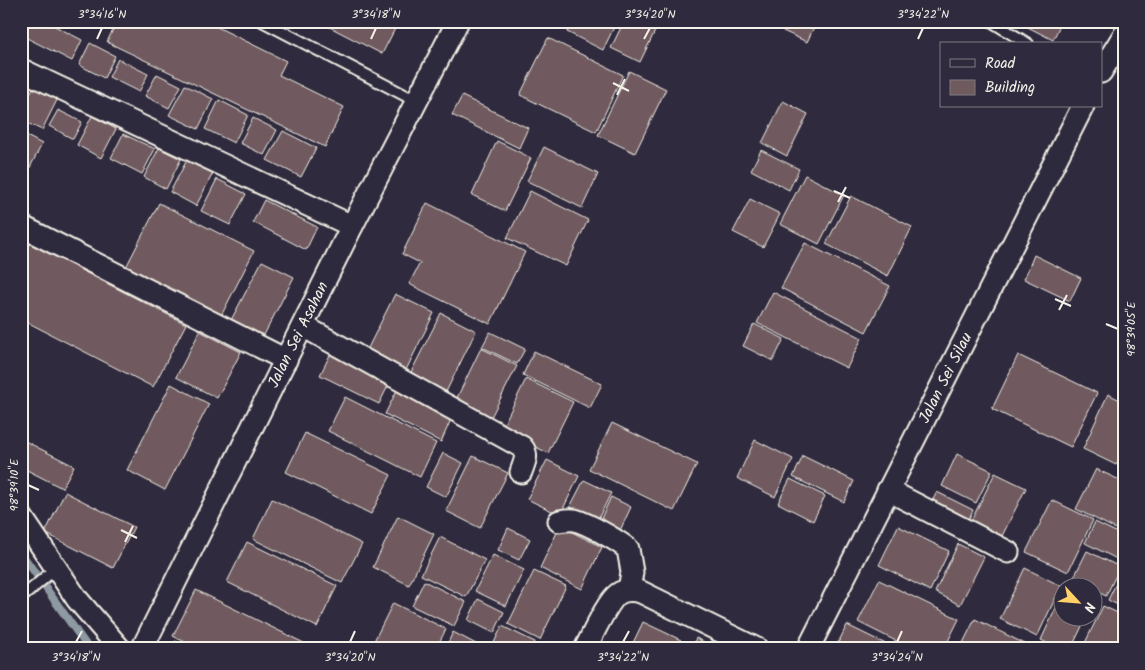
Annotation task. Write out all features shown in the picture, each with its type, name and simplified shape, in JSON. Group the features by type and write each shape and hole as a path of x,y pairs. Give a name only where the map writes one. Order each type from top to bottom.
{"street":[{"name":"Jalan Sei Asahan","path":"142,649 352,226 458,21"},
{"path":"1102,70 1124,35"},
{"path":"22,70 352,226"},
{"name":"Jalan Sei Silau","path":"808,649 1082,108"},
{"path":"21,226 286,360"},
{"path":"303,326 522,447 526,451 526,456 521,472"},
{"path":"888,490 1008,552"},
{"path":"21,516 52,573 120,649"},
{"path":"559,521 575,520 616,540 628,549 632,572 629,590"},
{"path":"585,649 612,600 619,593 629,590 641,592 757,649"}],"lane":[{"path":"262,21 416,100"},
{"path":"991,21 1025,42"},
{"path":"21,598 52,573"}],"building":[{"path":"30,21 45,21 82,40 72,61 23,36"},
{"path":"117,21 205,21 286,61 279,75 344,107 325,147 107,42"},
{"path":"318,21 399,21 382,54"},
{"path":"572,21 617,21 603,50 567,32"},
{"path":"624,21 650,21 658,25 640,62 611,48"},
{"path":"788,21 817,21 807,42 783,31"},
{"path":"1016,21 1062,21 1053,40"},
{"path":"548,38 623,75 596,132 520,95"},
{"path":"90,43 115,56 104,78 79,65"},
{"path":"118,59 148,74 139,92 109,77"},
{"path":"629,71 666,89 635,153 598,135"},
{"path":"157,74 181,86 169,108 145,96"},
{"path":"21,81 27,84 21,96"},
{"path":"185,85 213,99 198,129 169,115"},
{"path":"34,86 58,98 42,130 21,120 21,111"},
{"path":"462,96 528,128 519,148 452,115"},
{"path":"219,100 248,115 234,143 205,129"},
{"path":"783,101 808,114 787,156 762,143"},
{"path":"58,110 82,122 73,139 49,126"},
{"path":"92,116 116,129 101,158 77,145"},
{"path":"253,118 277,130 264,155 240,143"},
{"path":"283,131 316,148 301,177 267,160"},
{"path":"21,133 42,144 21,185"},
{"path":"123,134 155,149 142,174 111,158"},
{"path":"497,141 531,158 505,211 472,195"},
{"path":"544,147 598,174 582,208 527,181"},
{"path":"159,148 181,159 166,189 144,177"},
{"path":"761,150 799,169 789,190 751,170"},
{"path":"187,160 213,173 196,206 170,192"},
{"path":"805,175 844,195 819,244 780,224"},
{"path":"217,179 246,194 230,225 201,211"},
{"path":"530,191 588,220 566,266 507,238"},
{"path":"851,196 912,227 888,276 826,244"},
{"path":"750,199 780,214 763,247 733,232"},
{"path":"264,200 317,227 306,250 253,222"},
{"path":"159,203 254,251 221,316 126,267"},
{"path":"427,203 525,252 490,324 409,284 420,263 402,254"},
{"path":"21,239 186,324 153,387 21,319"},
{"path":"805,243 890,286 866,332 781,288"},
{"path":"1034,255 1081,278 1070,301 1024,279"},
{"path":"262,261 294,277 262,339 230,322"},
{"path":"773,292 862,338 847,368 757,323"},
{"path":"395,294 434,313 405,372 366,352"},
{"path":"441,313 476,331 443,398 407,380"},
{"path":"754,324 784,339 773,361 743,346"},
{"path":"200,331 241,352 217,398 176,377"},
{"path":"490,332 525,349 517,364 482,347"},
{"path":"481,348 517,366 488,423 453,406"},
{"path":"332,351 391,380 379,404 320,375"},
{"path":"534,351 602,384 590,408 523,375"},
{"path":"1018,355 1097,393 1071,447 992,409"},
{"path":"526,379 573,402 548,453 501,430"},
{"path":"171,384 209,404 165,490 127,470"},
{"path":"397,390 452,417 441,442 385,414"},
{"path":"1108,394 1124,402 1124,450 1116,465 1083,449"},
{"path":"345,397 436,443 420,477 328,431"},
{"path":"612,423 697,464 674,511 589,469"},
{"path":"305,433 391,475 371,514 286,472"},
{"path":"21,439 74,466 62,488 21,467"},
{"path":"755,440 793,459 775,497 737,478"},
{"path":"443,453 463,463 446,497 426,487"},
{"path":"957,454 992,471 976,503 942,486"},
{"path":"473,456 508,473 480,528 446,511"},
{"path":"803,456 854,481 844,502 793,477"},
{"path":"547,460 579,476 560,515 527,499"},
{"path":"1096,469 1124,482 1124,533 1076,509"},
{"path":"995,473 1026,488 999,542 968,527"},
{"path":"790,479 825,496 813,521 778,503"},
{"path":"584,480 611,493 597,521 570,507"},
{"path":"65,492 134,527 113,568 45,533"},
{"path":"937,492 973,510 965,527 928,509"},
{"path":"611,497 631,507 618,535 598,525"},
{"path":"272,499 362,544 342,583 253,539"},
{"path":"1052,500 1093,520 1068,572 1026,552"},
{"path":"398,516 434,534 409,585 373,567"},
{"path":"1095,522 1124,536 1124,551 1119,560 1085,543"},
{"path":"560,526 602,547 582,589 540,568"},
{"path":"898,526 949,551 930,591 879,565"},
{"path":"508,528 530,539 519,560 498,550"},
{"path":"440,537 485,560 466,597 421,575"},
{"path":"247,542 337,586 317,627 227,582"},
{"path":"958,544 984,557 960,605 935,592"},
{"path":"1087,551 1120,567 1106,596 1102,594 1102,578 1074,578"},
{"path":"493,555 524,570 506,606 475,591"},
{"path":"1124,567 1124,608 1108,600"},
{"path":"1025,568 1052,582 1052,605 1037,637 1000,619"},
{"path":"534,571 566,586 540,640 508,624"},
{"path":"879,580 959,619 944,649 912,649 858,622"},
{"path":"424,581 466,602 454,626 412,606"},
{"path":"196,590 316,649 199,649 173,636"},
{"path":"478,599 504,612 494,633 468,620"},
{"path":"393,603 446,629 436,649 375,649 371,647"},
{"path":"1103,606 1124,616 1124,649 1082,649 1092,628 1102,628"},
{"path":"1052,616 1052,628 1081,628 1071,649 1059,649 1041,640"},
{"path":"975,619 1033,648 960,649"},
{"path":"643,622 681,640 677,649 630,649"},
{"path":"847,625 896,649 835,649"},
{"path":"502,626 535,642 532,649 491,649"},
{"path":"453,632 478,645 476,649 445,649"},
{"path":"696,638 718,649 691,649"},
{"path":"175,641 191,649 171,649"}],"waterway":[{"path":"21,553 89,649"}]}
